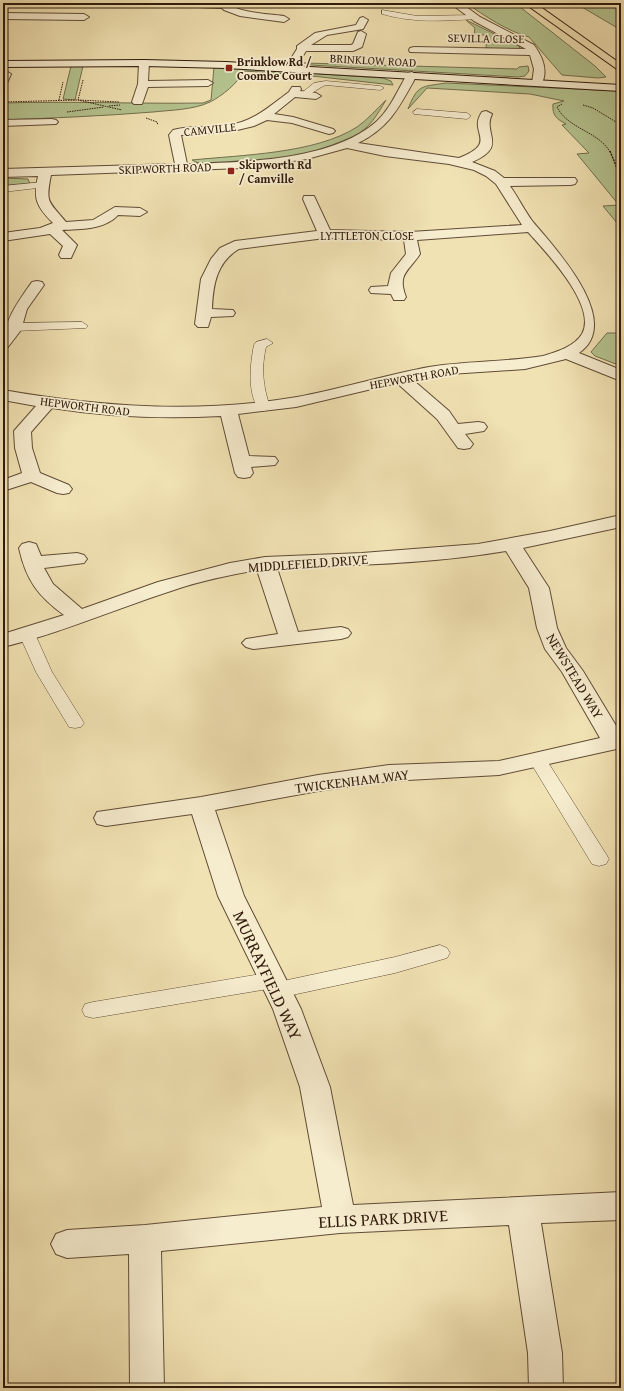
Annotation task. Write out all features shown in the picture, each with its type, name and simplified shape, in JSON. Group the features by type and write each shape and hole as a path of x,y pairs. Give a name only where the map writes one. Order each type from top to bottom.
{"highway":[{"path":"529,3 621,69"}],"street":[{"path":"174,3 227,4 227,8 232,11 284,19"},
{"path":"455,3 474,17 523,42 534,52 540,67 537,83"},
{"path":"3,10 16,5"},
{"path":"3,16 85,17"},
{"path":"250,24 266,17"},
{"path":"290,68 302,48 310,39 323,32 360,27 363,20"},
{"path":"302,48 353,48 358,45 361,34"},
{"name":"SEVILLA CLOSE","path":"414,50 437,47 534,52"},
{"path":"138,102 143,84 144,63"},
{"name":"BRINKLOW ROAD","path":"4,73 144,63 290,68 621,88"},
{"name":"SKIPWORTH ROAD","path":"3,173 44,178 225,166 290,159 312,154 345,144 364,135 380,124 390,112 412,75"},
{"path":"143,84 208,83"},
{"path":"297,92 316,96"},
{"name":"CAMVILLE","path":"158,132 234,128 250,124 265,116 297,92"},
{"path":"460,162 479,153 485,146 488,139 482,124 485,115 467,116"},
{"path":"265,116 326,127"},
{"path":"3,123 34,129 52,122"},
{"name":"CAMVILLE","path":"177,132 175,135 176,145 182,168"},
{"name":"HEPWORTH ROAD","path":"3,396 134,412 228,410 264,407 322,397 400,377 452,369 522,364 540,361 565,353 578,346 589,337 594,326 591,313 571,272 532,228 501,182 489,174 460,162 429,156 378,151 345,144"},
{"path":"44,178 40,196 43,206 60,223 56,227"},
{"path":"501,182 571,181"},
{"path":"325,234 311,202 326,205"},
{"path":"3,237 56,227 97,223 106,219 114,211 140,212"},
{"path":"56,227 70,245 66,255"},
{"name":"LYTTLETON CLOSE","path":"228,313 204,318 206,290 210,275 220,254 226,249 247,243 325,234 410,236 532,228"},
{"path":"376,290 398,293 395,279 397,272 413,254 410,236"},
{"path":"3,344 14,327 20,309 37,285"},
{"path":"3,308 20,309"},
{"path":"565,353 621,376"},
{"path":"400,377 443,415 464,444"},
{"path":"32,476 27,462 22,431 48,402"},
{"path":"228,410 243,467 269,461"},
{"path":"454,430 478,427"},
{"path":"3,486 32,476 63,489"},
{"name":"MIDDLEFIELD DRIVE","path":"3,640 80,617 196,577 265,563 402,556 478,550 621,521"},
{"name":"NEWSTEAD WAY","path":"511,544 539,588 547,628 556,649 618,742"},
{"path":"77,559 30,555 37,578 43,586 56,600 80,617"},
{"path":"265,563 289,637"},
{"path":"253,643 289,637 341,632"},
{"name":"TWICKENHAM WAY","path":"106,818 201,805 318,783 389,773 499,768 618,742"},
{"name":"MURRAYFIELD WAY","path":"201,805 231,896 287,1009 315,1087 340,1219"},
{"name":"ELLIS PARK DRIVE","path":"67,1244 145,1239 340,1219 621,1206"},
{"path":"523,1211 545,1353 546,1388"},
{"path":"145,1239 147,1388"}],"lane":[{"path":"385,12 422,18 474,17"},
{"path":"297,92 326,83 380,88"},
{"path":"417,112 467,116"},
{"path":"3,189 44,178"},
{"path":"14,327 82,326"},
{"path":"264,407 256,384 257,360 260,345 267,343"},
{"path":"27,634 44,672 75,723"},
{"path":"538,760 599,859"},
{"path":"93,1010 275,985 395,966 440,953"}],"path":[{"path":"3,102 78,100 123,110"},
{"path":"65,112 138,102"},
{"path":"564,103 557,107 558,112 564,119 593,134 608,148 621,178"},
{"path":"580,104 593,108 621,125"},
{"path":"141,116 157,122 158,132"}],"green space":[{"path":"466,3 515,3 595,66 606,77 598,78 562,75 529,37 504,27"},
{"path":"575,3 621,3 621,30"},
{"path":"466,20 519,46 520,48 510,50 486,48 487,35 474,35 475,28"},
{"path":"304,63 517,69 519,67 528,66 529,71 525,76 518,77 311,65"},
{"path":"71,66 83,66 75,100 63,99"},
{"path":"214,67 383,78 391,81 393,85 303,75 244,71 234,84 220,96 203,105 189,108 116,115 3,120 3,103 203,103 211,100"},
{"path":"446,83 621,91 621,228 603,206 619,205 577,154 589,153 562,125 566,124 558,119 554,114 553,104 564,101 530,94 427,88 408,109 411,101 421,88"},
{"path":"386,100 373,121 360,133 327,147 268,160 231,164 215,165 192,160 277,152 320,143 340,136 357,127"},
{"path":"3,178 28,179 30,184 3,187"},
{"path":"607,333 621,333 621,366 595,356 591,352"}],"place":[{"name":"Brinklow Rd / Coombe Court","path":"229,68"},
{"name":"Skipworth Rd / Camville","path":"231,171"}]}
